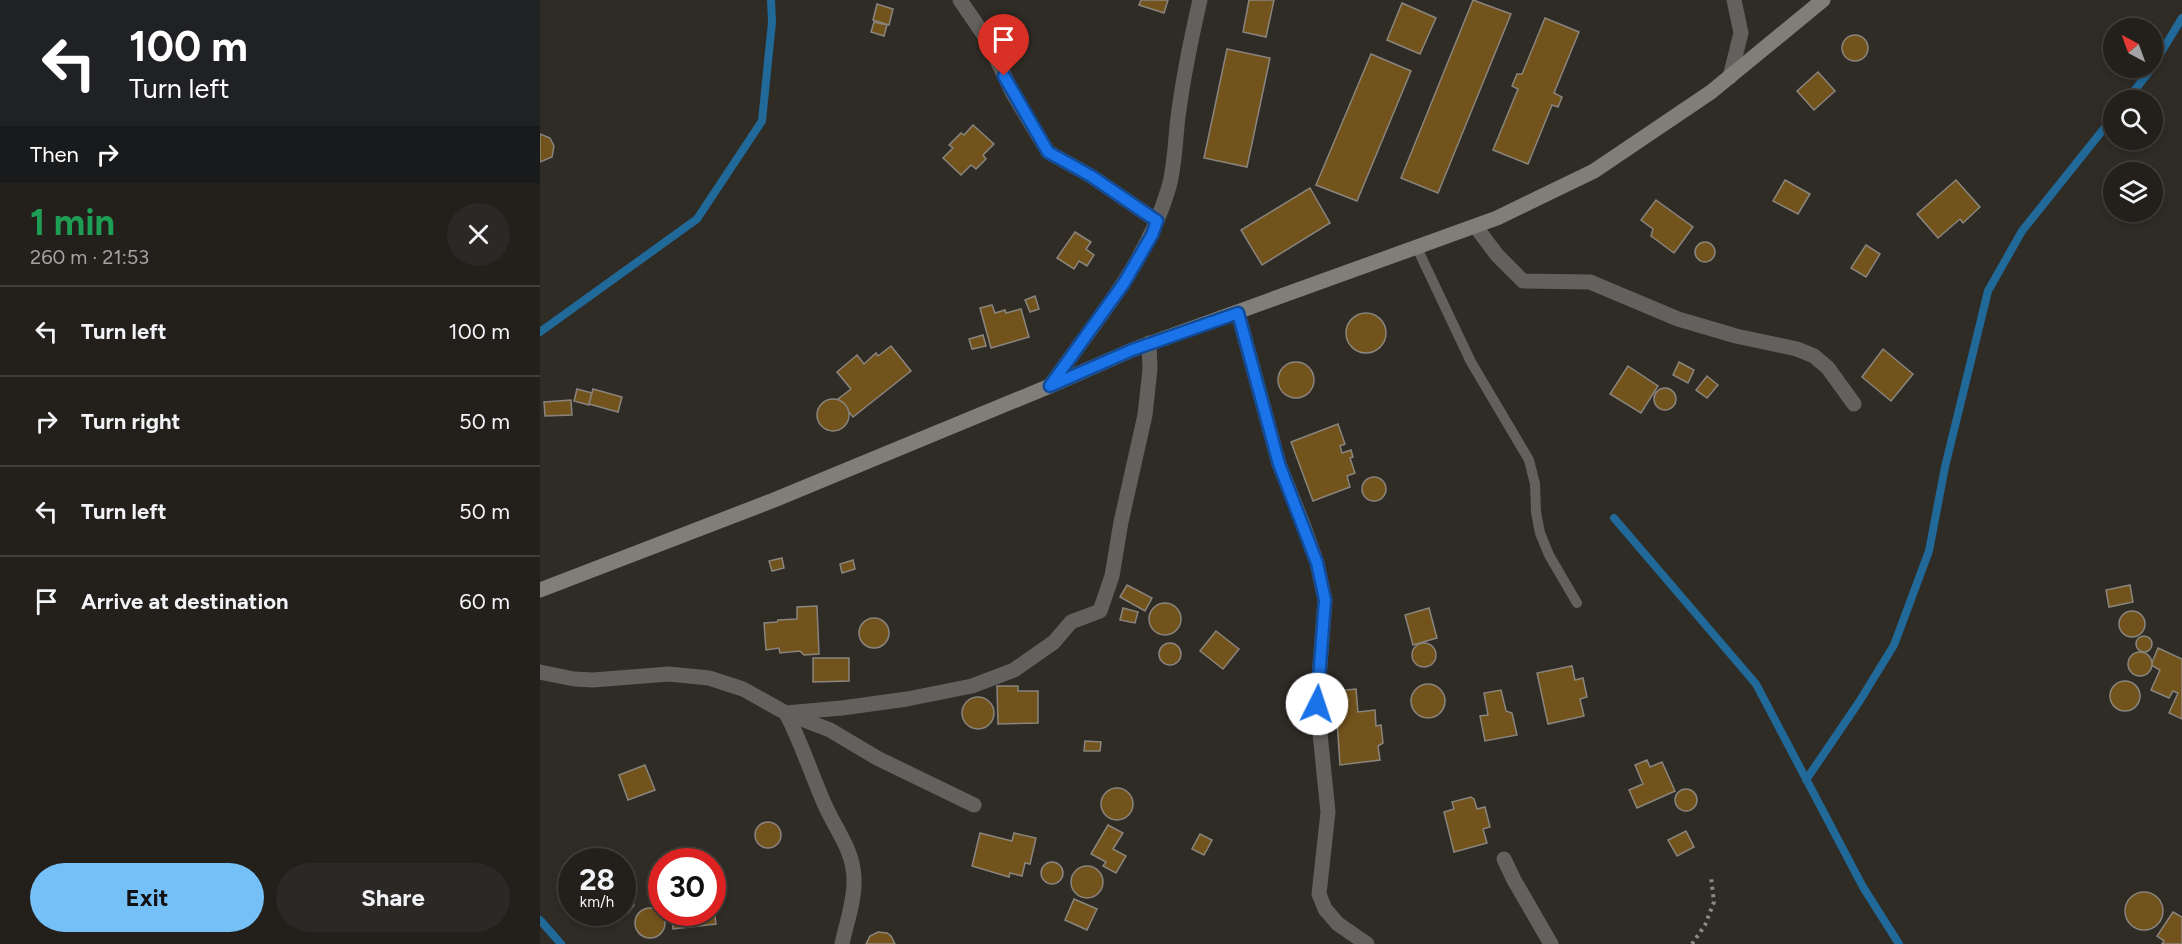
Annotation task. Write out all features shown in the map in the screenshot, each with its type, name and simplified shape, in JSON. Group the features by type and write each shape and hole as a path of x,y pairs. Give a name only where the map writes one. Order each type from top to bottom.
{"street":[{"path":"960,0 988,41 1013,94 1048,152 1091,176 1157,221"},
{"path":"1050,386 1124,283 1152,235 1169,188 1184,79 1200,0"},
{"path":"1730,77 1741,33 1734,0"},
{"path":"540,590 774,500 1149,344 1476,227 1594,171 1711,92 1824,0"},
{"path":"1476,227 1497,255 1523,281 1590,282 1678,319 1736,336 1797,349 1814,356 1828,368 1854,404"},
{"path":"1238,313 1279,464 1317,563 1325,600 1317,704 1328,812 1319,894 1324,909 1338,924 1367,944"},
{"path":"786,713 896,700 972,686 1014,670 1054,642 1071,622 1100,611 1112,576 1121,522 1145,414 1150,369 1149,344"},
{"path":"540,672 592,680 669,675 709,678 743,688 786,713 830,730 877,758 974,806"},
{"path":"786,713 798,736 825,806 852,859 855,881 842,944"},
{"path":"1504,859 1551,944"}],"lane":[{"path":"1417,248 1471,362 1529,460 1535,484 1536,512 1540,533 1549,555 1577,603"}],"path":[{"path":"1692,944 1706,926 1714,902 1711,877"}],"building":[{"path":"1141,0 1168,0 1164,13 1139,5"},
{"path":"1249,0 1274,0 1266,37 1243,32"},
{"path":"1473,0 1511,14 1438,193 1401,178"},
{"path":"1402,3 1436,18 1420,54 1387,40"},
{"path":"877,4 893,9 889,25 873,20"},
{"path":"1545,18 1579,32 1554,93 1562,97 1558,107 1552,105 1528,164 1493,150 1518,89 1512,86 1517,74 1522,74"},
{"path":"874,22 887,25 884,36 871,32"},
{"path":"1855,35 1864,39 1868,48 1864,57 1855,61 1846,57 1842,48 1846,39"},
{"path":"1227,49 1270,58 1247,167 1204,158"},
{"path":"1371,54 1411,71 1357,201 1316,185"},
{"path":"1818,72 1835,91 1814,110 1797,91"},
{"path":"973,125 994,144 983,155 986,159 976,169 971,165 961,175 943,158 953,148 949,145 961,133 964,135"},
{"path":"540,134 550,138 554,146 552,157 540,162"},
{"path":"1785,180 1810,194 1798,214 1773,201"},
{"path":"1956,180 1980,207 1963,223 1960,219 1938,238 1917,214"},
{"path":"1310,188 1330,223 1262,265 1241,230"},
{"path":"1656,200 1693,227 1674,253 1651,236 1653,229 1641,220"},
{"path":"1075,232 1091,242 1086,249 1094,255 1087,266 1079,261 1074,269 1057,258"},
{"path":"1705,242 1712,245 1715,252 1712,259 1705,262 1698,259 1695,252 1698,245"},
{"path":"1866,245 1880,254 1866,277 1851,268"},
{"path":"1035,296 1039,309 1030,312 1025,300"},
{"path":"992,305 995,313 1021,309 1029,337 991,348 980,308"},
{"path":"1366,313 1380,319 1386,333 1380,347 1366,353 1352,347 1346,333 1352,319"},
{"path":"983,335 986,346 972,349 969,339"},
{"path":"891,346 911,371 853,417 838,399 851,389 837,372 857,355 864,364 876,353 878,356"},
{"path":"1883,349 1913,374 1891,401 1862,377"},
{"path":"1296,362 1309,367 1314,380 1309,393 1296,398 1283,393 1278,380 1283,367"},
{"path":"1679,362 1694,370 1688,383 1673,375"},
{"path":"1628,366 1658,386 1641,413 1610,394"},
{"path":"1707,376 1718,385 1707,398 1696,390"},
{"path":"1665,388 1673,391 1676,399 1673,407 1665,410 1657,407 1654,399 1657,391"},
{"path":"577,389 592,393 589,405 574,401"},
{"path":"593,389 622,397 618,412 589,404"},
{"path":"833,399 844,404 849,415 844,426 833,431 822,426 817,415 822,404"},
{"path":"571,400 572,415 545,416 544,402"},
{"path":"1338,424 1345,444 1340,446 1342,453 1351,450 1353,457 1350,458 1355,473 1347,476 1350,487 1313,501 1291,442"},
{"path":"1374,477 1383,480 1386,489 1383,498 1374,501 1365,498 1362,489 1365,480"},
{"path":"782,558 784,568 772,571 769,561"},
{"path":"853,560 855,569 842,573 840,564"},
{"path":"1127,585 1152,598 1145,611 1120,597"},
{"path":"2130,585 2133,602 2109,607 2106,590"},
{"path":"1165,603 1176,608 1181,619 1176,630 1165,635 1154,630 1149,619 1154,608"},
{"path":"817,606 819,654 804,655 800,651 780,653 779,648 766,650 764,623 797,619 797,607"},
{"path":"1123,608 1138,612 1135,623 1120,620"},
{"path":"1429,608 1437,638 1413,645 1405,615"},
{"path":"2132,611 2142,614 2145,624 2142,634 2132,637 2122,634 2119,624 2122,614"},
{"path":"874,618 885,622 889,633 885,644 874,648 863,644 859,633 863,622"},
{"path":"1216,631 1239,649 1223,669 1200,651"},
{"path":"2144,636 2150,638 2152,644 2150,650 2144,652 2138,650 2136,644 2138,638"},
{"path":"1170,643 1178,646 1181,654 1178,662 1170,665 1162,662 1159,654 1162,646"},
{"path":"1424,643 1429,644 1435,650 1435,660 1429,666 1424,667 1419,666 1413,660 1412,655 1413,650 1419,644"},
{"path":"2158,648 2182,659 2182,719 2169,713 2178,693 2173,691 2169,698 2151,690 2160,670 2151,665"},
{"path":"2140,652 2149,655 2152,664 2149,673 2140,676 2131,673 2128,664 2131,655"},
{"path":"813,658 849,658 849,681 813,682"},
{"path":"1572,666 1575,680 1583,678 1587,697 1580,699 1584,716 1548,724 1537,673"},
{"path":"2125,681 2135,686 2140,696 2135,706 2125,711 2115,706 2110,696 2115,686"},
{"path":"1428,684 1440,689 1445,701 1440,713 1428,718 1416,713 1411,701 1416,689"},
{"path":"997,686 1018,686 1018,691 1038,691 1038,723 998,724"},
{"path":"1356,689 1358,712 1375,710 1376,726 1381,725 1383,743 1378,746 1380,760 1340,765 1335,691"},
{"path":"1501,690 1506,711 1512,713 1517,735 1485,741 1480,716 1488,715 1484,693"},
{"path":"978,697 989,702 994,713 989,724 978,729 967,724 962,713 967,702"},
{"path":"1085,741 1101,742 1100,751 1084,751"},
{"path":"1647,760 1650,767 1662,762 1675,791 1637,808 1629,790 1643,784 1635,765"},
{"path":"645,765 655,790 628,800 619,775"},
{"path":"1117,788 1128,793 1133,804 1128,815 1117,820 1106,815 1101,804 1106,793"},
{"path":"1686,789 1694,792 1697,800 1694,808 1686,811 1678,808 1675,800 1678,792"},
{"path":"1471,797 1477,809 1485,807 1490,827 1483,829 1487,843 1454,852 1444,812 1454,809 1452,802"},
{"path":"768,822 777,826 781,835 777,844 768,848 759,844 755,835 759,826"},
{"path":"1108,825 1123,833 1113,849 1126,856 1116,873 1103,866 1106,862 1091,854"},
{"path":"1686,831 1694,847 1677,856 1668,840"},
{"path":"980,833 1012,841 1014,833 1036,838 1030,864 1025,863 1022,876 1010,873 1009,877 972,866"},
{"path":"1200,834 1212,840 1204,855 1192,849"},
{"path":"1052,862 1060,865 1063,873 1060,881 1052,884 1044,881 1041,873 1044,865"},
{"path":"1087,866 1098,871 1103,882 1098,893 1087,898 1076,893 1071,882 1076,871"},
{"path":"2144,892 2157,898 2163,911 2157,924 2144,930 2131,924 2125,911 2131,898"},
{"path":"1074,899 1097,909 1087,930 1065,920"},
{"path":"648,908 648,926 664,926 661,934 656,937 644,937 636,929 636,917 644,909"},
{"path":"2173,912 2182,917 2182,944 2162,944 2164,941 2157,936"},
{"path":"673,926 699,926 673,929"},
{"path":"878,932 887,933 895,944 866,944 870,936"}],"waterway":[{"path":"540,332 697,219 762,121 772,22 771,0"},
{"path":"2163,49 2182,18"},
{"path":"2135,90 2144,78"},
{"path":"1806,780 1859,702 1894,645 1929,551 1945,467 1988,291 2022,231 2103,130"},
{"path":"1614,518 1756,684 1863,887 1899,944"},
{"path":"540,920 561,944"}],"route":[{"path":"1004,76 1048,152 1091,176 1157,221 1152,235 1124,283 1050,386 1132,350 1238,313 1279,464 1317,563 1325,600 1317,704"}]}
